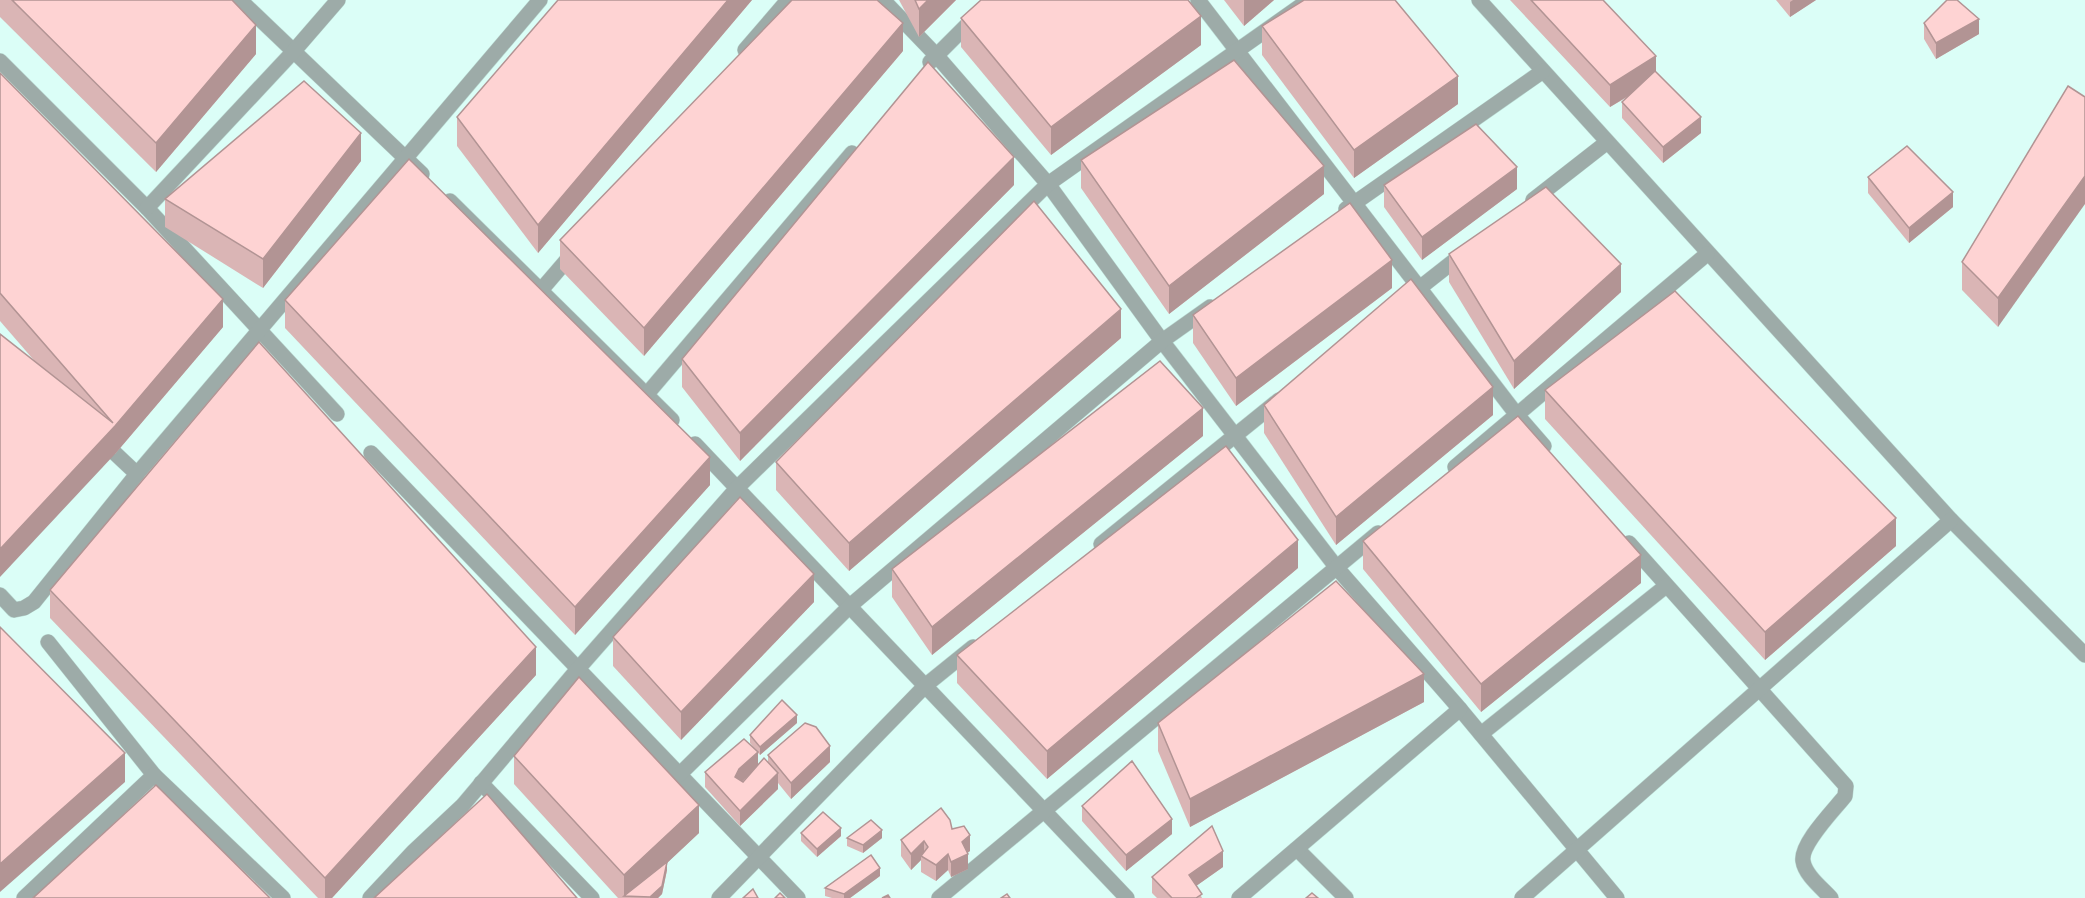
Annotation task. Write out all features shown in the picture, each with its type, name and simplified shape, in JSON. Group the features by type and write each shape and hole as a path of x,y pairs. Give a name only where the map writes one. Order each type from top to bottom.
{"street":[{"path":"240,0 543,289 647,394 851,605 1127,898"},
{"path":"147,208 293,52 338,0"},
{"path":"0,595 14,610 24,608 34,602 137,474 540,0"},
{"path":"734,63 788,0"},
{"path":"883,0 936,55 1048,184 1162,342 1337,568 1460,709 1617,898"},
{"path":"921,72 992,0"},
{"path":"1198,0 1517,415 1556,460"},
{"path":"370,898 414,851 463,805 577,670 738,487 1048,184 1309,0"},
{"path":"1479,0 1707,254 1951,520 2085,654"},
{"path":"0,61 147,208 337,414"},
{"path":"1335,216 1543,72"},
{"path":"1522,208 1606,142"},
{"path":"647,394 860,144"},
{"path":"543,289 582,242"},
{"path":"1392,310 1476,244"},
{"path":"1445,476 1707,254"},
{"path":"679,775 851,605 1162,342 1220,300"},
{"path":"1089,553 1290,391"},
{"path":"91,430 137,474"},
{"path":"371,453 798,898"},
{"path":"1522,898 1951,520"},
{"path":"939,898 1391,522"},
{"path":"1619,532 1846,786 1845,796 1804,848 1803,862 1806,868 1831,898"},
{"path":"1481,734 1666,586"},
{"path":"719,898 926,685 990,634"},
{"path":"48,642 154,775 283,898"},
{"path":"1239,898 1460,709"},
{"path":"24,898 154,775"},
{"path":"481,783 592,898"},
{"path":"1297,849 1346,898"}],"building":[{"path":"12,0 232,0 256,25 156,143"},
{"path":"558,0 728,0 538,225 457,117"},
{"path":"792,0 877,0 903,23 644,328 560,240"},
{"path":"915,0 928,0 919,9"},
{"path":"981,0 1188,0 1201,16 1051,127 961,18"},
{"path":"1304,0 1395,0 1458,76 1354,150 1262,26"},
{"path":"1531,0 1603,0 1656,56 1610,85"},
{"path":"1947,0 1957,0 1979,19 1936,43 1924,23"},
{"path":"1234,60 1324,166 1169,286 1081,160"},
{"path":"928,62 1014,157 740,433 682,359"},
{"path":"1655,71 1701,117 1663,147 1622,102"},
{"path":"0,73 223,299 115,426 0,549 0,334 113,423 0,293"},
{"path":"304,81 361,133 263,259 165,199"},
{"path":"2068,86 2085,97 2085,176 1998,298 1962,262"},
{"path":"1476,124 1517,167 1422,237 1384,185"},
{"path":"1907,146 1953,192 1909,228 1868,177"},
{"path":"409,159 710,457 575,607 285,300"},
{"path":"1546,187 1621,264 1514,361 1449,254"},
{"path":"1034,201 1121,309 849,543 776,462"},
{"path":"1350,203 1392,260 1236,378 1193,315"},
{"path":"1411,279 1493,387 1336,517 1264,405"},
{"path":"1675,291 1896,518 1765,632 1545,390"},
{"path":"259,342 536,647 325,878 50,590"},
{"path":"1160,361 1203,408 932,627 892,569"},
{"path":"1518,416 1641,555 1481,684 1363,541"},
{"path":"1226,446 1298,540 1047,751 957,655"},
{"path":"740,497 814,574 681,712 613,637"},
{"path":"1336,581 1424,674 1190,799 1158,723"},
{"path":"0,627 125,753 0,864"},
{"path":"579,677 699,805 624,875 514,756"},
{"path":"782,700 797,715 760,747 750,735"},
{"path":"805,723 816,727 830,746 791,783 768,755"},
{"path":"744,739 758,752 739,769 735,777 743,782 764,758 778,773 740,811 705,772"},
{"path":"1132,761 1172,819 1126,855 1082,806"},
{"path":"156,785 270,898 33,898"},
{"path":"487,794 577,898 374,898"},
{"path":"941,808 950,820 952,829 964,826 970,835 962,842 968,854 951,862 948,854 936,865 921,856 928,847 924,841 911,854 901,840"},
{"path":"823,812 841,828 817,849 801,833"},
{"path":"871,820 882,830 863,845 847,838"},
{"path":"1212,826 1223,851 1189,875 1202,894 1196,898 1172,898 1152,877"},
{"path":"871,855 880,868 844,894 825,888"},
{"path":"667,862 662,886 650,897 624,896"},
{"path":"753,889 758,898 743,898"},
{"path":"780,893 785,898 775,898"},
{"path":"1312,893 1318,898 1306,898"}]}
